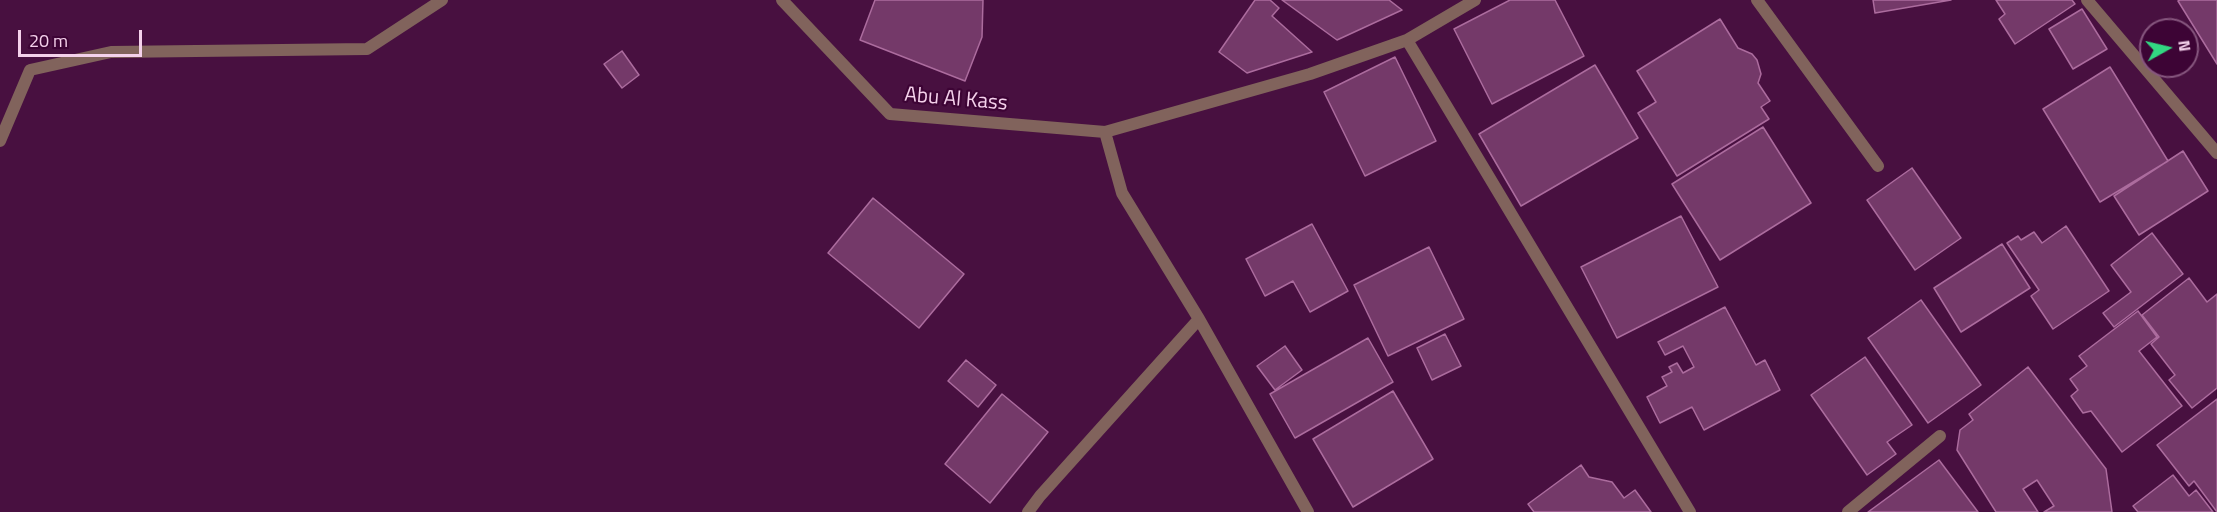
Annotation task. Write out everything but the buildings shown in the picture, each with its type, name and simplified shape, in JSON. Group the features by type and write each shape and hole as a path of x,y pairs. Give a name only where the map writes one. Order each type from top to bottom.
{"street":[{"path":"0,141 30,70 111,52 367,49 442,0"},
{"name":"Abu Al Kass","path":"782,0 890,114 1105,132"},
{"path":"1308,512 1199,319 1122,193 1105,132 1310,74 1407,40 1475,0"},
{"path":"1757,0 1878,166"},
{"path":"2087,0 2217,153"},
{"path":"1407,40 1690,512"},
{"path":"1028,512 1199,319"},
{"path":"1848,512 1940,436"},
{"path":"1040,496 1041,512"}]}
